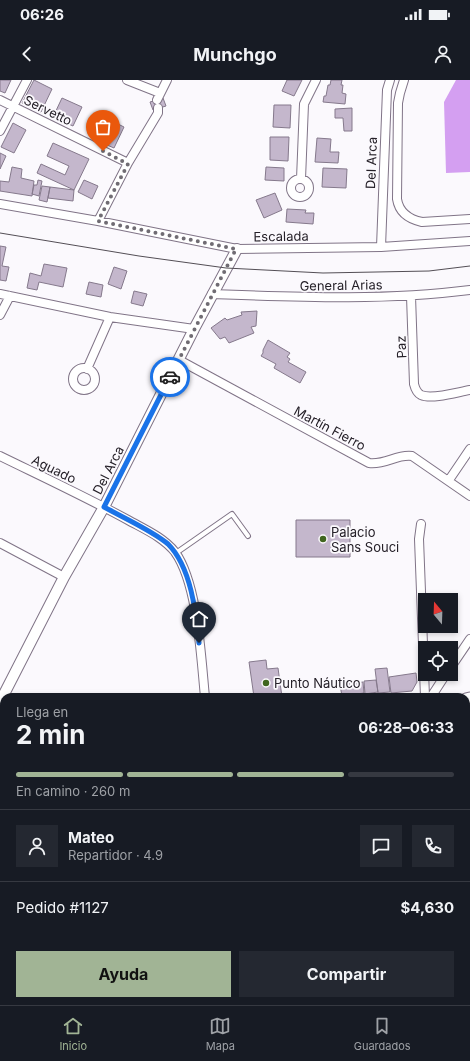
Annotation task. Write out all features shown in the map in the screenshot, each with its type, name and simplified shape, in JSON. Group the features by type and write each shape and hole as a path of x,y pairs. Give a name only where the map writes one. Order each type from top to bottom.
{"street":[{"path":"0,131 27,80"},
{"path":"127,80 158,101"},
{"path":"98,221 128,164 158,114 158,101 166,80"},
{"path":"301,179 304,104 316,80"},
{"name":"Del Arca","path":"381,247 387,90 390,80"},
{"path":"404,80 398,103 398,207 406,216 422,222 470,218"},
{"name":"Servetto","path":"0,100 128,164"},
{"name":"Escalada","path":"0,204 98,221 236,249 381,247 470,241"},
{"name":"Del Arca","path":"2,689 104,507 236,249"},
{"name":"General Arias","path":"212,294 292,297 410,296 470,290"},
{"path":"0,294 110,316 194,330"},
{"path":"0,315 10,296"},
{"name":"Paz","path":"410,296 415,389 421,395 433,397 470,390"},
{"path":"87,369 110,316"},
{"name":"Martín Fierro","path":"179,360 369,463 377,464 405,455 412,456 449,480 470,496"},
{"path":"449,480 470,449"},
{"name":"Aguado","path":"0,456 104,507 156,536 167,544 175,553 186,574 196,616 205,693"},
{"path":"421,524 419,538 425,693"},
{"path":"0,543 64,577"},
{"path":"458,657 470,639"},
{"path":"434,693 441,681"}],"lane":[{"path":"175,553 232,514 248,536"}],"shaded area":[{"path":"456,80 470,80 470,172 446,173 444,102"}],"building":[{"path":"0,80 11,80 5,93 0,91"},
{"path":"34,80 52,89 41,112 22,103"},
{"path":"287,80 302,80 294,96 282,91"},
{"path":"331,80 342,80 342,93 346,94 345,104 323,102"},
{"path":"62,98 82,107 73,126 53,117"},
{"path":"163,98 166,106 153,110 150,102"},
{"path":"274,105 291,105 290,128 273,127"},
{"path":"352,108 352,131 344,131 343,118 335,118 335,109"},
{"path":"94,115 105,121 98,134 87,128"},
{"path":"110,120 124,127 114,148 100,142"},
{"path":"13,123 26,130 14,153 1,147"},
{"path":"270,137 289,137 288,161 270,160"},
{"path":"317,138 331,139 330,152 339,152 338,163 315,162"},
{"path":"53,143 89,159 74,190 37,173 41,164 65,175 69,166 47,156"},
{"path":"0,153 6,156 0,169"},
{"path":"12,167 22,169 21,178 34,181 32,196 0,191 0,181 9,182"},
{"path":"266,167 284,168 284,181 265,180"},
{"path":"323,168 347,169 346,188 322,187"},
{"path":"38,180 42,181 39,196 32,194 34,185 37,185"},
{"path":"84,180 98,186 92,199 78,192"},
{"path":"42,186 50,187 47,202 39,200"},
{"path":"50,187 74,190 73,201 48,198"},
{"path":"275,193 282,210 264,218 256,200"},
{"path":"287,209 306,210 305,213 314,213 313,224 286,222"},
{"path":"0,246 6,247 2,266 9,267 6,281 0,280"},
{"path":"44,264 67,268 63,287 39,282 37,290 27,288 30,273 41,276"},
{"path":"114,267 127,271 121,289 108,284"},
{"path":"89,282 103,285 101,297 86,294"},
{"path":"134,291 147,294 143,306 131,303"},
{"path":"257,311 256,326 251,327 254,333 229,343 225,337 220,339 211,328 225,318 227,320 242,315 241,312"},
{"path":"268,340 290,353 287,357 290,359 288,362 306,372 300,383 274,368 276,364 261,356"},
{"name":"Palacio Sans Souci","path":"296,520 350,520 350,557 296,557"},
{"name":"Punto Náutico","path":"266,660 267,669 278,668 281,693 253,693 249,662"},
{"path":"387,668 390,692 378,693 375,669"},
{"path":"416,673 417,682 412,691 391,693 389,677"},
{"path":"376,680 378,692 365,693 364,681"},
{"path":"363,682 364,693 341,693 340,685"}],"tram line":[{"path":"0,233 139,256 226,268 323,273 429,271 470,266"}],"way so far":[{"path":"103,151 128,164 98,221 236,249 170,377"}],"place":[{"name":"Palacio Sans Souci","path":"323,539"},
{"name":"Punto Náutico","path":"266,683"}],"route":[{"path":"170,377 104,507 156,536 167,544 175,553 186,574 191,592 196,616 199,643"}]}
